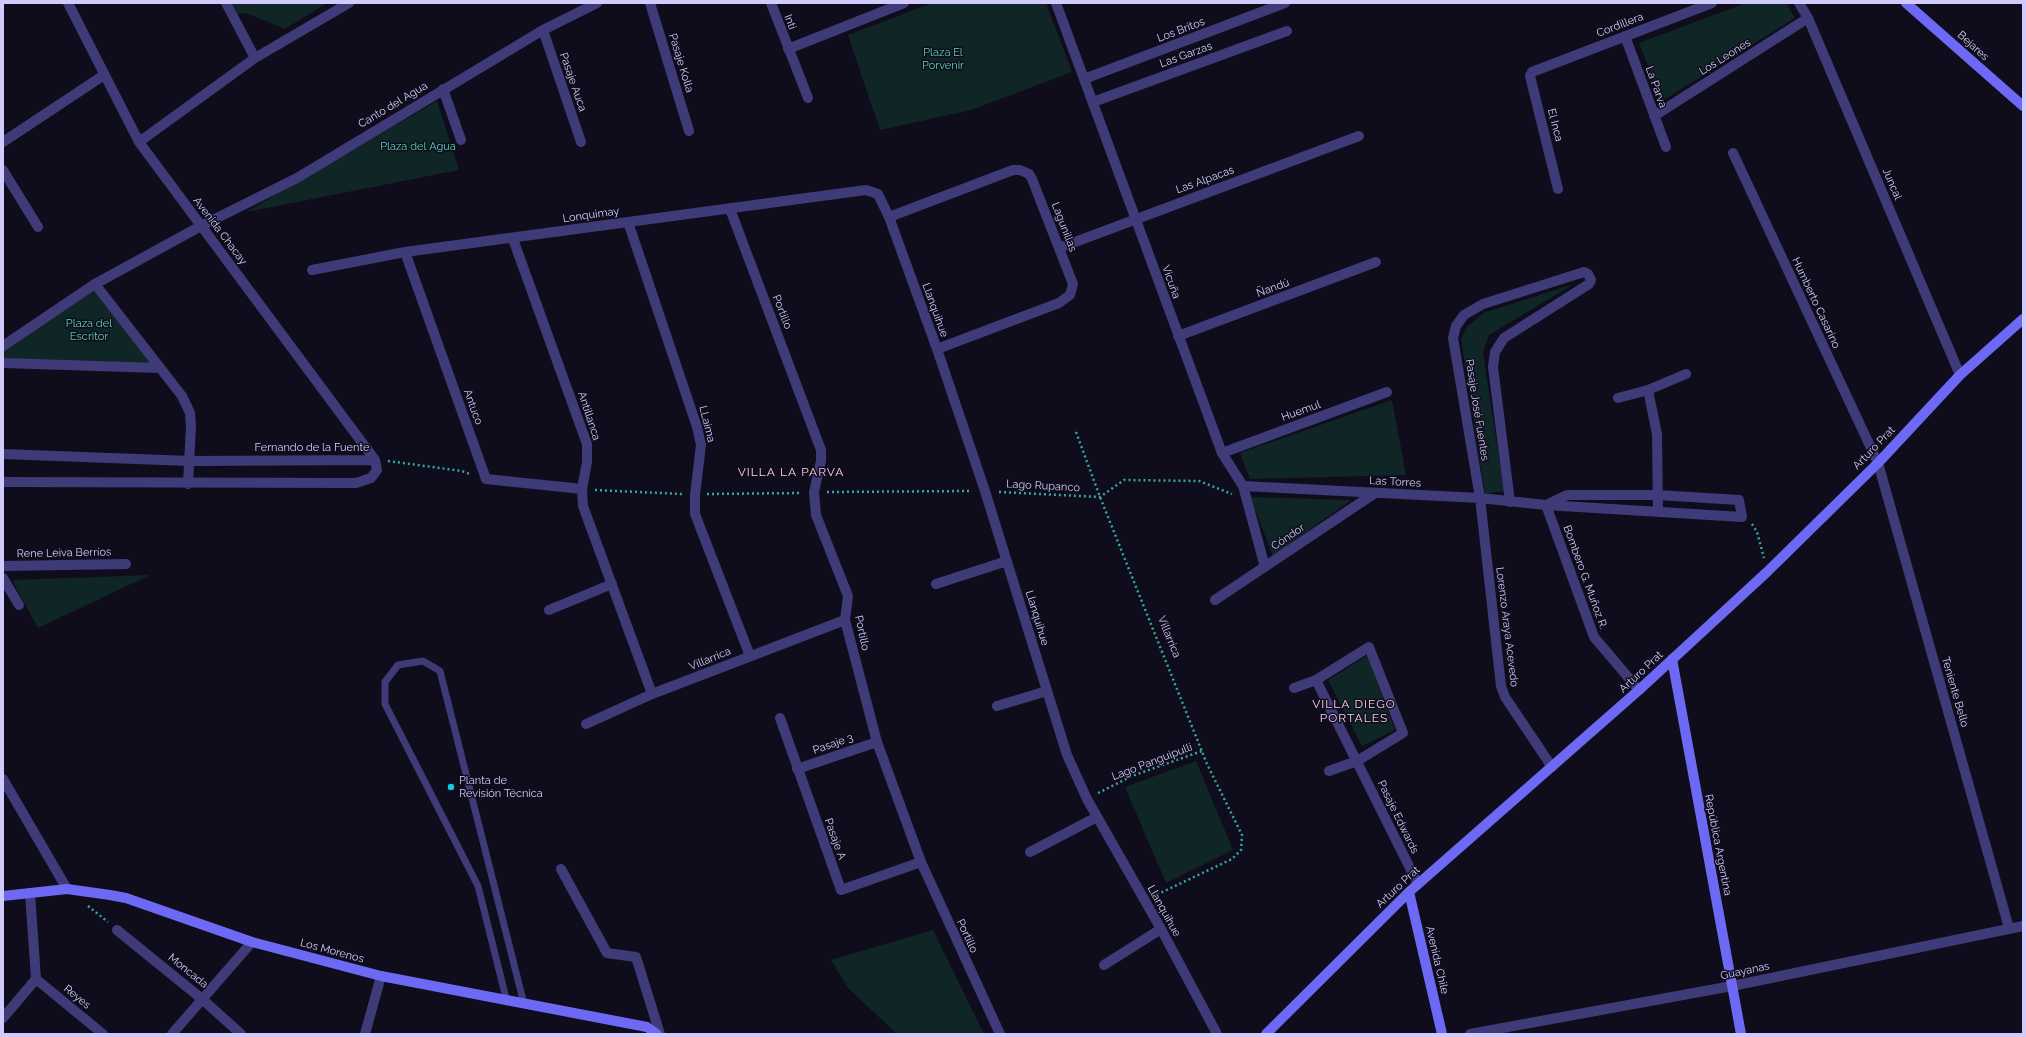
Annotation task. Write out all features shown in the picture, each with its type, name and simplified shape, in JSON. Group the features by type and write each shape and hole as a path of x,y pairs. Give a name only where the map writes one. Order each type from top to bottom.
{"main road":[{"name":"Bejares","path":"1906,3 2023,106"},
{"name":"Arturo Prat","path":"1266,1034 1409,892 1639,690 1767,572 1878,463 1960,375 2023,319"},
{"name":"República Argentina","path":"1672,660 1741,1034"},
{"name":"Los Morenos","path":"3,896 67,889 126,898 252,942 381,976 507,1002 647,1027 657,1034"},
{"name":"Avenida Chile","path":"1409,892 1442,1034"}],"street":[{"name":"Avenida Chacay","path":"68,3 139,142 375,460"},
{"path":"226,3 255,58"},
{"path":"139,142 255,58 349,3"},
{"name":"Canto del Agua","path":"3,346 95,284 201,226 297,178 543,30 597,3"},
{"name":"Pasaje Kolla","path":"650,3 689,131"},
{"name":"Inti","path":"771,3 808,98"},
{"path":"788,49 904,3"},
{"name":"Vicuña","path":"1056,3 1094,102 1135,219 1222,453 1243,486 1265,567"},
{"name":"Los Britos","path":"1084,79 1285,3"},
{"name":"Cordillera","path":"1536,69 1712,3"},
{"name":"Juncal","path":"1799,3 1808,18 1960,375"},
{"name":"Los Leones","path":"1654,116 1808,18"},
{"name":"Pasaje Auca","path":"543,30 581,142"},
{"name":"Las Garzas","path":"1094,102 1287,31"},
{"name":"La Parva","path":"1625,36 1666,147"},
{"name":"El Inca","path":"1536,69 1530,76 1558,189"},
{"path":"3,142 104,75"},
{"path":"443,89 461,140"},
{"name":"Las Alpacas","path":"1059,248 1359,136"},
{"name":"Humberto Casarino","path":"1733,153 1878,463"},
{"path":"3,170 38,227"},
{"name":"Lagunillas","path":"889,217 1013,170 1020,170 1029,174 1032,179 1073,284 1070,295 1059,303 937,349"},
{"name":"Lonquimay","path":"312,270 405,252 513,239 866,190 874,192"},
{"name":"Llanquihue","path":"874,192 881,198 889,217 937,349 985,491 1067,755 1087,799 1145,900 1217,1034"},
{"name":"Portillo","path":"730,209 821,450 821,461 814,492 816,515 848,596 844,620 877,742 921,862 1000,1034"},
{"name":"LLaima","path":"628,222 697,427 701,445 695,495 695,514 750,656"},
{"name":"Antillanca","path":"513,239 587,444 582,489 583,506 652,694"},
{"name":"Antuco","path":"405,252 486,479"},
{"name":"Ñandú","path":"1178,336 1376,262"},
{"name":"Pasaje José Fuentes","path":"1480,498 1453,338 1456,326 1464,315 1483,304 1584,272 1590,277 1591,280 1589,284 1504,338 1495,352 1493,367 1510,502"},
{"path":"95,284 182,396 190,413 190,461 188,484"},
{"path":"3,363 160,368"},
{"path":"1618,398 1648,390 1686,374"},
{"path":"1648,390 1657,434 1658,512"},
{"name":"Huemul","path":"1222,453 1388,392"},
{"name":"Fernando de la Fuente","path":"3,454 190,461 375,460 377,470 371,478 356,483 188,484 3,482"},
{"name":"Teniente Bello","path":"1878,463 2009,928"},
{"path":"486,479 582,489"},
{"name":"Las Torres","path":"1243,486 1375,494 1480,498 1546,505 1742,517 1739,500 1658,494 1568,495 1546,505"},
{"name":"Cóndor","path":"1215,600 1375,494"},
{"name":"Lorenzo Araya Acevedo","path":"1480,498 1501,686 1505,697 1552,767"},
{"name":"Bombero G. Muñoz R.","path":"1546,505 1594,637 1639,690"},
{"path":"936,584 1007,561"},
{"name":"Rene Leiva Berríos","path":"3,566 126,564"},
{"path":"3,578 19,605"},
{"path":"549,610 612,584"},
{"name":"Villarrica","path":"586,724 652,694 844,620"},
{"path":"1294,688 1316,680 1369,647 1403,733 1357,761 1329,771"},
{"name":"Pasaje Edwards","path":"1316,680 1418,884"},
{"path":"998,706 1047,691"},
{"name":"Pasaje A","path":"780,718 841,890 921,862"},
{"name":"Pasaje 3","path":"797,769 877,742"},
{"path":"3,778 67,889"},
{"path":"1030,852 1098,817"},
{"path":"561,869 607,953 636,957 660,1034"},
{"path":"3,1018 36,979 30,893"},
{"name":"Guayanas","path":"1470,1034 1732,986 2023,926"},
{"path":"1104,965 1161,929"},
{"name":"Moncada","path":"117,930 202,999 241,1034"},
{"path":"172,1034 252,942"},
{"path":"365,1034 381,976"},
{"name":"Reyes","path":"36,979 103,1034"}],"lane":[{"path":"507,1002 478,886 385,704 384,682 398,665 423,661 440,671 524,1004"}],"path":[{"name":"Villarrica","path":"1076,432 1100,498 1202,751 1242,834 1241,850 1232,859 1145,900"},
{"path":"375,460 462,471 486,479"},
{"path":"1100,498 1124,480 1199,481 1246,499"},
{"name":"Lago Rupanco","path":"582,489 695,495 814,492 985,491 1100,498"},
{"path":"1742,517 1751,523 1757,532 1767,572"},
{"name":"Lago Panguipulli","path":"1087,799 1132,776 1202,751"},
{"path":"84,903 117,930"}],"green space":[{"path":"232,3 327,3 285,29 246,13 238,14"},
{"name":"Plaza El Porvenir","path":"932,3 1046,3 1072,72 971,110 880,130 848,35"},
{"path":"1746,3 1786,3 1795,18 1662,101 1639,43"},
{"name":"Plaza del Agua","path":"437,101 459,170 246,212"},
{"path":"1574,284 1489,335 1483,352 1504,491 1485,494 1461,339 1467,327 1483,313"},
{"name":"Plaza del Escritor","path":"96,290 152,363 3,359 3,351"},
{"path":"1392,400 1406,475 1250,479 1240,453"},
{"path":"1250,497 1351,500 1273,556"},
{"path":"150,575 38,628 12,580"},
{"path":"1368,655 1395,730 1362,746 1328,680"},
{"path":"1196,761 1233,850 1166,883 1125,787"},
{"path":"933,930 984,1034 897,1034 849,989 831,960"}],"place":[{"name":"Planta de Revisión Técnica","path":"451,787"}],"district":[{"name":"VILLA LA PARVA","path":"791,472"},
{"name":"VILLA DIEGO PORTALES","path":"1354,711"}]}
